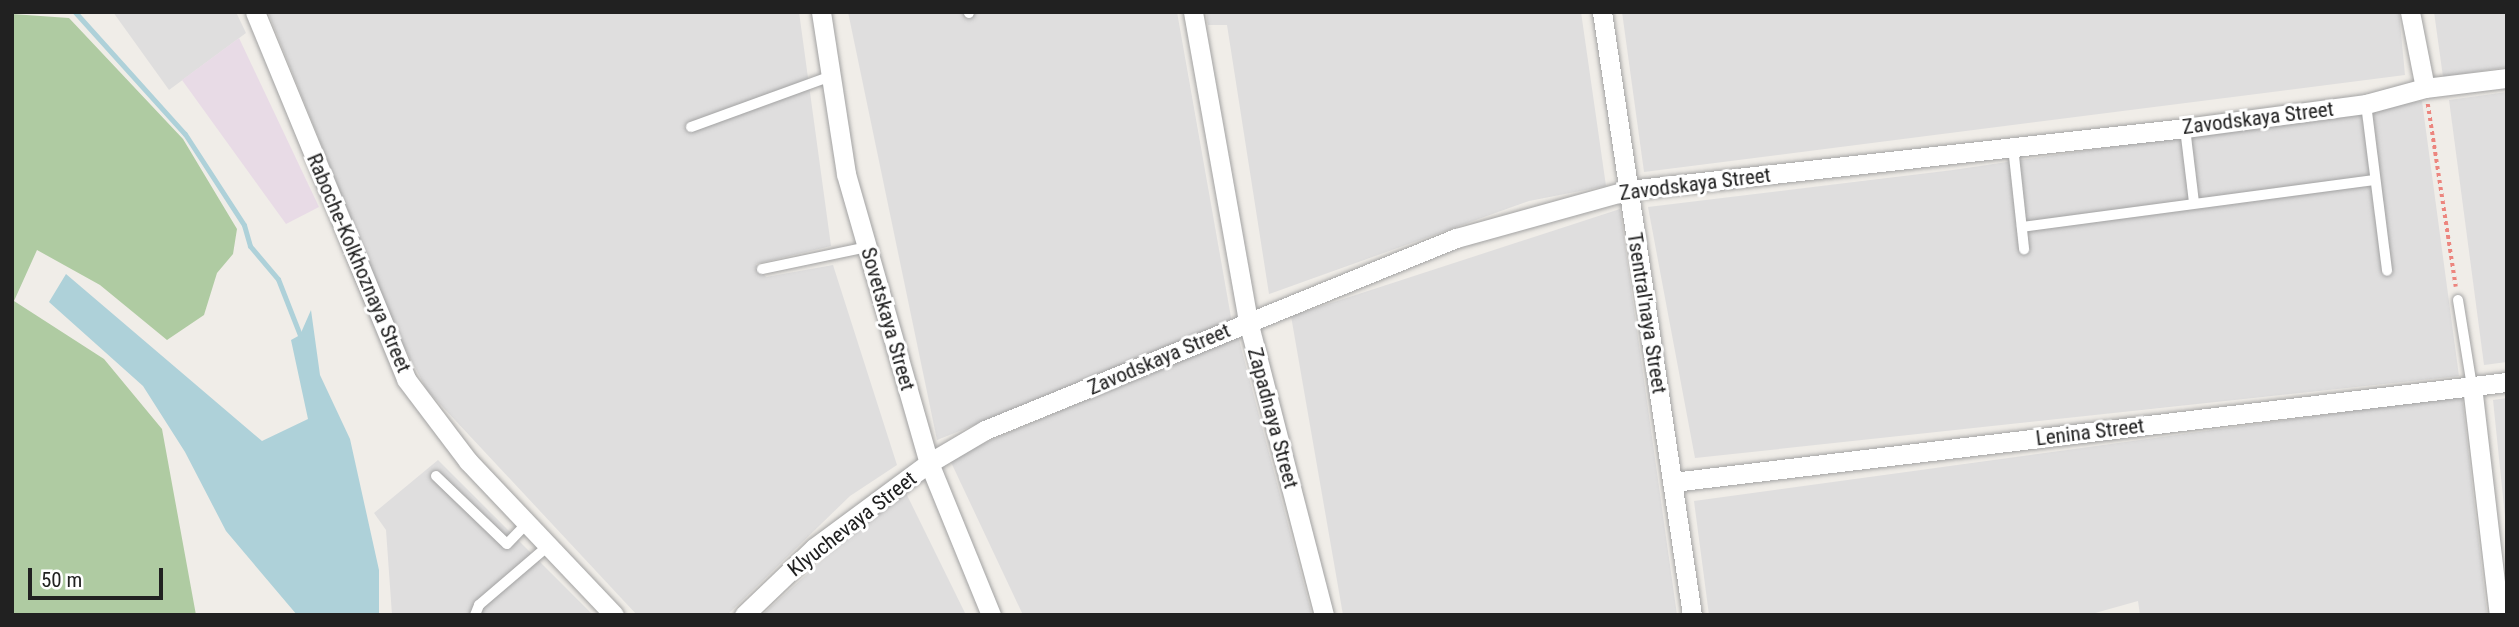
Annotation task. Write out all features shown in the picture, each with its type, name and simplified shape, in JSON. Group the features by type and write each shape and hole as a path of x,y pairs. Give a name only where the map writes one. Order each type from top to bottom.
{"street":[{"name":"Raboche-Kolkhoznaya Street","path":"255,12 406,379 468,461 614,615"},
{"name":"Sovetskaya Street","path":"821,12 846,174 929,463 991,615"},
{"name":"Zapadnaya Street","path":"1193,12 1248,321 1324,615"},
{"name":"Tsentral'naya Street","path":"1602,12 1692,615"},
{"path":"2410,12 2425,89"},
{"name":"Zavodskaya Street","path":"929,463 985,430 1456,237 1629,190 2185,128 2366,104 2425,89 2507,78"},
{"name":"Lenina Street","path":"1673,482 2507,382"},
{"path":"2472,386 2498,615"},
{"name":"Klyuchevaya Street","path":"744,615 814,548 929,463"}],"lane":[{"path":"691,127 831,76"},
{"path":"2366,104 2387,271"},
{"path":"2185,128 2194,202"},
{"path":"2013,147 2024,249"},
{"path":"2022,227 2375,180"},
{"path":"762,269 867,247"},
{"path":"2458,300 2472,386"},
{"path":"436,476 507,544 527,523"},
{"path":"475,615 479,605 548,546"}],"path":[{"path":"2425,89 2458,300"}],"shaded area":[{"path":"113,12 236,12 246,33 169,90"},
{"path":"268,12 799,12 831,246 756,264 766,277 833,265 897,465 850,496 727,615 637,615 427,390 397,333"},
{"path":"848,12 1177,12 1232,323 937,440"},
{"path":"1206,12 1581,12 1606,186 1529,201 1269,294 1227,25 1208,25"},
{"path":"1622,12 2399,12 2405,75 1644,172"},
{"path":"2434,12 2507,12 2507,67 2443,77"},
{"path":"239,38 319,207 286,224 182,80"},
{"path":"2507,92 2507,362 2484,365 2449,100"},
{"path":"2422,101 2459,376 1695,458 1648,207 1953,170"},
{"path":"1620,209 1677,615 1343,615 1291,316"},
{"path":"1238,336 1312,615 1023,615 949,458"},
{"path":"2462,396 2487,615 2140,615 2138,601 2088,615 1709,615 1694,501"},
{"path":"2507,398 2507,536 2493,400"},
{"path":"438,460 593,615 392,615 386,530 374,513"},
{"path":"906,493 966,615 762,615 872,515"}],"green space":[{"path":"12,14 69,18 183,139 237,229 233,254 217,273 204,315 167,340 100,285 37,250 14,301 104,359 162,429 196,615 12,615"}],"water":[{"path":"66,274 262,441 308,419 291,340 300,335 311,310 320,375 350,439 379,570 379,615 297,615 226,531 185,452 143,386 49,302"}],"waterway":[{"path":"75,12 185,134 244,225 250,246 278,279 300,335"}]}
